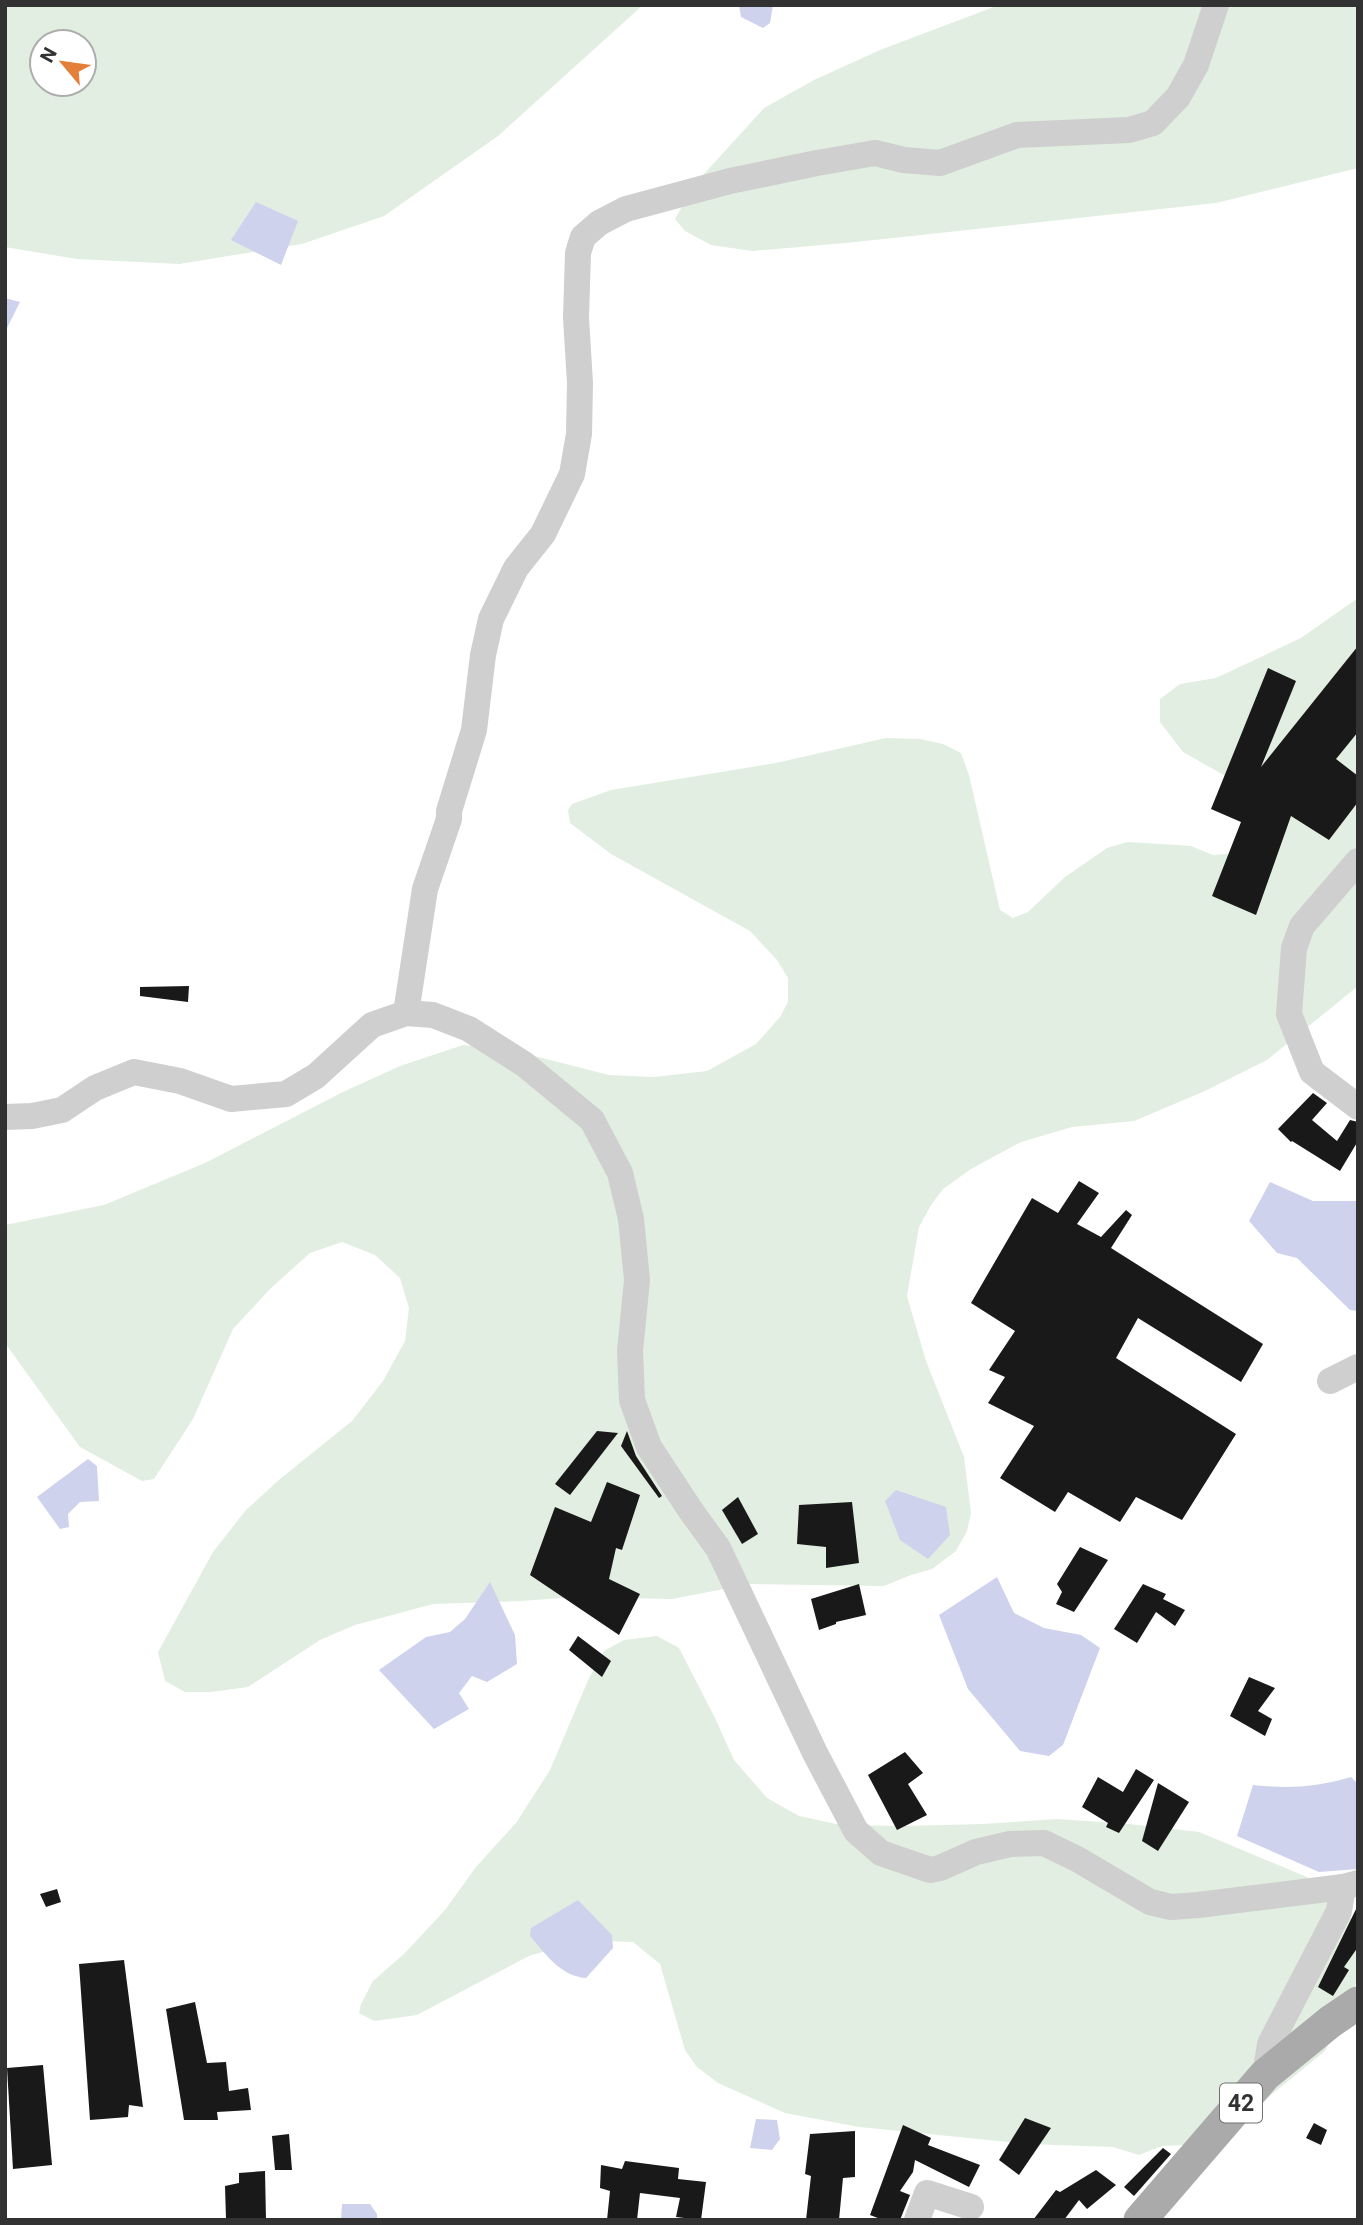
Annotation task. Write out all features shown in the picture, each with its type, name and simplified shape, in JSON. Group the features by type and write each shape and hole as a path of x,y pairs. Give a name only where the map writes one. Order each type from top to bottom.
{"main road":[{"name":"42","path":"1143,2219 1265,2075 1330,2022 1358,2003"}],"street":[{"path":"406,1013 425,890 449,819 449,811 474,730 483,655 491,619 516,568 542,534 572,474 579,434 580,383 576,318 578,253 583,237 599,223 626,209 730,181 817,163 875,153 904,160 940,163 1017,135 1129,131 1153,123 1178,97 1196,65 1216,5"},
{"path":"1358,862 1302,926 1294,948 1289,1014 1312,1072 1358,1107"},
{"path":"5,1117 32,1116 62,1110 95,1088 134,1072 180,1081 231,1099 286,1094 316,1076 372,1025 406,1013 433,1015 469,1029 524,1064 592,1120 620,1172 631,1219 637,1280 630,1351 632,1400 649,1447 718,1548 815,1753 856,1831 881,1853 930,1870 975,1852 1010,1844 1044,1843 1150,1902 1171,1906 1198,1905 1351,1885"},
{"path":"1330,1381 1358,1367"},
{"path":"1265,2075 1270,2044 1351,1885"},
{"path":"917,2220 927,2193 971,2207"}],"shaded area":[{"path":"5,5 643,5 498,136 384,216 302,244 179,264 77,259 5,247"},
{"path":"999,5 1358,5 1358,168 1216,203 752,251 711,245 685,231 675,219 694,185 764,108 814,80 880,50"},
{"path":"1358,598 1358,986 1267,1060 1205,1091 1134,1121 1072,1127 1021,1142 971,1169 943,1189 919,1227 907,1296 926,1361 964,1457 971,1513 967,1531 956,1551 932,1569 884,1586 750,1584 672,1599 575,1597 433,1604 355,1625 320,1640 248,1687 185,1692 165,1681 158,1652 213,1552 246,1510 352,1421 383,1381 405,1341 409,1308 400,1278 375,1255 342,1242 310,1253 270,1289 233,1329 193,1419 154,1479 142,1481 80,1447 5,1343 5,1225 104,1205 205,1163 343,1092 400,1066 463,1045 511,1050 609,1075 654,1077 707,1071 756,1044 780,1017 788,1002 788,978 777,960 750,931 611,854 570,823 568,810 572,804 611,790 776,763 886,738 920,739 943,744 961,753 969,775 1000,910 1013,918 1028,912 1065,877 1107,848 1127,842 1191,846 1213,855 1240,853 1254,843 1229,778 1183,752 1160,722 1160,699 1180,684 1216,678 1301,638"},
{"path":"657,1636 679,1648 734,1760 767,1798 799,1816 841,1825 905,1826 1057,1819 1199,1832 1307,1877 1347,1912 1358,1930 1358,1978 1325,2051 1211,2144 1162,2146 1139,2155 1113,2147 1028,2144 859,2127 785,2113 718,2083 697,2067 685,2050 660,1964 633,1942 573,1943 529,1956 417,2015 374,2021 359,2013 373,1981 404,1954 445,1910 476,1867 516,1823 550,1770 589,1678 604,1651 624,1640"}],"water":[{"path":"739,5 773,5 770,23 763,28 741,17"},
{"path":"256,202 298,221 281,265 231,240"},
{"path":"5,298 20,302 5,332"},
{"path":"1270,1182 1313,1201 1358,1201 1358,1311 1350,1310 1297,1258 1277,1253 1249,1221"},
{"path":"88,1459 97,1466 99,1501 80,1502 68,1514 69,1527 60,1529 37,1497"},
{"path":"896,1490 946,1507 950,1535 928,1559 900,1540 885,1501"},
{"path":"997,1577 1014,1613 1044,1628 1081,1635 1100,1648 1063,1745 1049,1756 1020,1751 968,1689 939,1615"},
{"path":"490,1582 515,1635 517,1664 487,1682 472,1676 459,1693 469,1709 434,1729 379,1670 426,1637 450,1632 465,1619"},
{"path":"1351,1777 1358,1784 1358,1869 1319,1872 1237,1836 1253,1785 1303,1786"},
{"path":"578,1900 612,1935 613,1948 586,1978 561,1969 530,1936 531,1928"},
{"path":"756,2119 777,2120 780,2139 772,2150 750,2148"},
{"path":"342,2204 370,2204 377,2214 377,2220 341,2220"}],"building":[{"path":"1358,646 1358,732 1336,759 1358,776 1358,802 1329,840 1291,816 1256,915 1212,896 1241,822 1211,809 1268,668 1296,681 1261,767"},
{"path":"189,986 188,1002 140,996 140,987"},
{"path":"1313,1093 1327,1103 1312,1120 1337,1141 1350,1120 1358,1122 1358,1141 1340,1171 1291,1142 1278,1129"},
{"path":"1079,1181 1099,1193 1077,1224 1101,1237 1126,1210 1132,1215 1111,1248 1263,1344 1241,1382 1138,1318 1116,1358 1236,1434 1182,1520 1136,1497 1120,1522 1068,1492 1055,1512 1000,1478 1034,1426 988,1403 1005,1377 989,1370 1015,1331 971,1303 1032,1198 1058,1213"},
{"path":"597,1431 618,1433 570,1495 555,1484"},
{"path":"627,1431 636,1456 662,1496 659,1498 621,1446"},
{"path":"607,1482 640,1495 622,1550 616,1548 609,1579 640,1594 619,1635 530,1575 555,1507 591,1522"},
{"path":"738,1497 758,1534 742,1544 722,1510"},
{"path":"852,1502 859,1563 826,1568 826,1547 797,1544 799,1505"},
{"path":"1080,1547 1108,1560 1074,1612 1056,1604 1062,1592 1057,1584"},
{"path":"859,1584 866,1615 836,1622 819,1630 811,1599"},
{"path":"1143,1584 1166,1594 1163,1599 1185,1610 1175,1626 1156,1612 1137,1643 1114,1629"},
{"path":"578,1636 611,1661 602,1677 569,1650"},
{"path":"1249,1677 1275,1688 1258,1711 1272,1719 1265,1736 1230,1716"},
{"path":"905,1752 923,1773 908,1784 927,1815 897,1830 868,1775"},
{"path":"1136,1769 1154,1780 1119,1833 1106,1827 1108,1823 1082,1807 1098,1777 1123,1792"},
{"path":"1158,1783 1189,1802 1158,1851 1142,1841"},
{"path":"57,1889 61,1902 46,1907 40,1894"},
{"path":"1358,1905 1358,1947 1344,1967 1349,1970 1333,1996 1318,1987"},
{"path":"124,1960 143,2107 129,2105 128,2117 90,2120 79,1964"},
{"path":"195,2002 207,2063 226,2062 229,2091 248,2088 251,2110 217,2112 218,2120 184,2120 166,2009"},
{"path":"43,2065 52,2165 13,2169 7,2068"},
{"path":"1025,2118 1051,2128 1019,2175 999,2160"},
{"path":"1314,2123 1327,2130 1321,2145 1306,2138"},
{"path":"903,2125 931,2138 928,2145 980,2165 969,2187 915,2160 913,2172 900,2191 910,2195 900,2220 883,2220 870,2215"},
{"path":"855,2131 855,2177 843,2178 839,2220 806,2220 811,2176 805,2174 810,2134"},
{"path":"289,2134 292,2170 275,2170 272,2136"},
{"path":"1163,2148 1171,2154 1134,2196 1124,2187"},
{"path":"625,2161 679,2168 678,2179 706,2182 701,2220 676,2217 680,2198 640,2193 637,2220 607,2220 610,2191 600,2188 601,2165 622,2169"},
{"path":"1096,2170 1116,2185 1087,2209 1079,2200 1064,2220 1033,2220 1056,2190 1060,2192"},
{"path":"265,2171 266,2220 226,2219 225,2186 239,2183 239,2173"}]}
